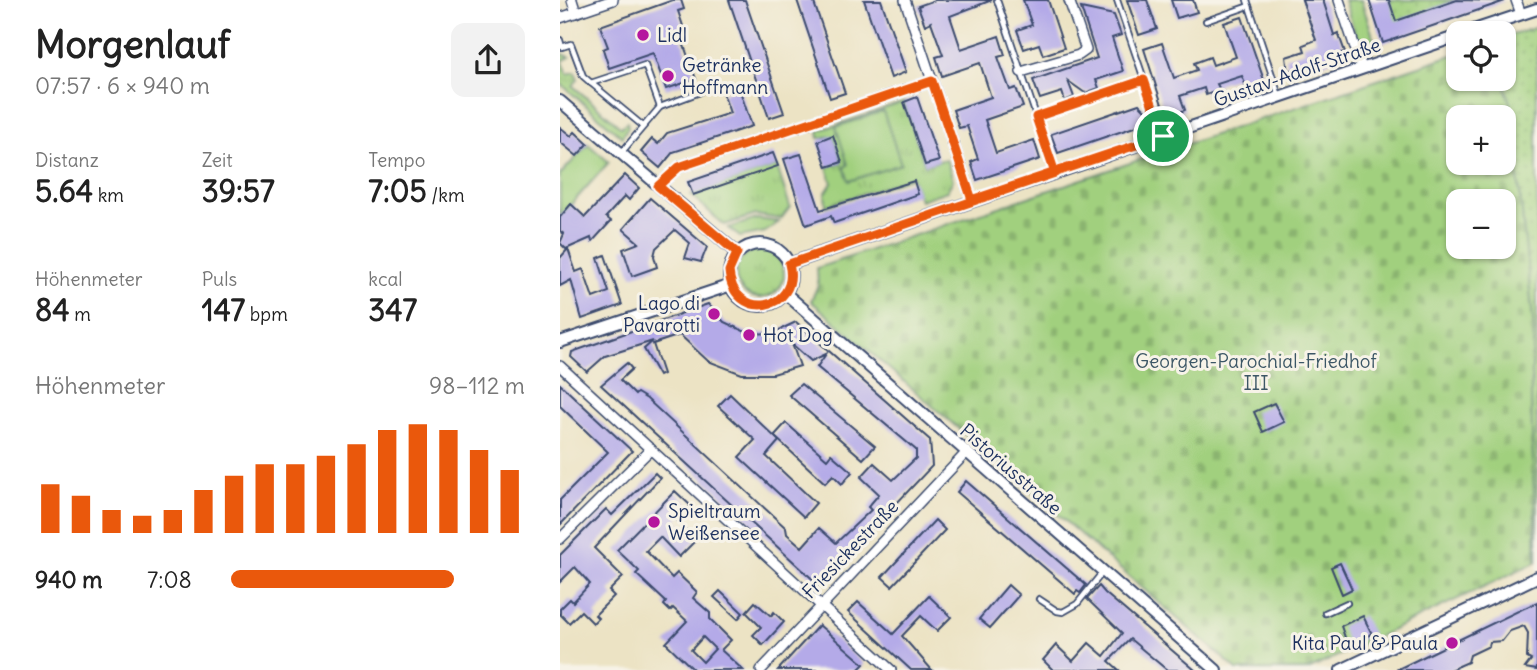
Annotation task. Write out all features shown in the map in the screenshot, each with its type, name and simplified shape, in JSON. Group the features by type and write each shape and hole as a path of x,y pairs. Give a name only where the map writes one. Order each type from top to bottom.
{"street":[{"path":"572,0 576,13"},
{"path":"560,18 613,0"},
{"path":"905,0 972,200"},
{"path":"1021,72 1079,55 1086,50 1069,0"},
{"path":"1339,0 1362,68"},
{"path":"1516,0 1521,14"},
{"path":"1500,21 1537,9"},
{"name":"Gustav-Adolf-Straße","path":"789,264 1446,40"},
{"path":"658,186 679,167 932,81"},
{"path":"560,100 737,253"},
{"path":"765,244 782,253 789,264 790,281 785,293 772,303 752,304 740,298 731,285 729,271 737,253 745,247 765,244"},
{"path":"560,342 731,285"},
{"name":"Pistoriusstraße","path":"785,293 1216,670"},
{"path":"560,366 891,670"},
{"path":"560,539 651,449"},
{"name":"Friesickestraße","path":"761,670 966,453"},
{"path":"1341,670 1537,577"}],"lane":[{"path":"997,0 1055,173"},
{"path":"1117,0 1163,136"},
{"path":"1206,21 1248,3 1279,97"},
{"path":"560,40 562,47 571,44 583,76 643,126"},
{"path":"591,83 645,65 660,107"},
{"path":"1036,117 1144,80"},
{"path":"620,154 660,107 700,92"},
{"path":"1039,598 1057,611 1063,612 1077,604 1103,572"},
{"path":"1325,613 1346,603"}],"green space":[{"path":"1344,0 1361,0 1376,45 1361,51"},
{"path":"1389,0 1457,0 1393,24"},
{"path":"1537,27 1537,562 1531,393 1534,329 1516,154 1516,105 1511,105 1507,91 1516,91 1516,34"},
{"path":"561,53 570,57 562,61 567,74 575,72 578,79 573,86 621,127 627,122 628,127 622,137 560,83"},
{"name":"Georgen-Parochial-Friedhof III","path":"1446,57 1446,91 1507,91 1511,105 1446,105 1446,175 1516,175 1516,154 1534,329 1531,393 1536,562 1308,670 1237,670 811,301 818,285 817,268"},
{"path":"904,102 925,165 946,159 953,180 947,191 920,200 912,177 826,206 825,194 832,183 827,167 842,162 833,136 819,138 818,131"},
{"path":"883,111 901,164 849,181 844,167 848,165 836,127"},
{"path":"588,144 609,162 560,217 560,175"},
{"path":"777,166 790,207 781,219 756,215 724,225 691,195"},
{"path":"757,219 779,222 765,232 740,237 728,228"},
{"path":"760,250 777,257 784,274 777,291 760,298 743,291 736,274 743,257"}],"building":[{"path":"673,0 681,0 684,9 678,11 686,35 681,37 696,79 666,89 653,53 609,68 603,49 608,47 600,26"},
{"path":"729,0 745,0 784,113 769,118"},
{"path":"797,0 813,0 845,93 830,98"},
{"path":"864,0 881,0 906,72 891,78"},
{"path":"935,0 992,0 950,16 961,49 999,36 1005,55 998,57 1010,90 1016,88 1023,107 985,120 996,153 1034,140 1040,159 977,180 971,162 978,159 967,126 959,128 953,110 991,97 980,63 942,76 936,57 943,55 931,22 925,25 918,6"},
{"path":"1023,0 1048,0 1064,48 1043,55 1039,44 1024,49 1017,30 1032,25"},
{"path":"1127,0 1147,0 1157,29 1139,35"},
{"path":"1171,0 1193,0 1197,12 1177,18"},
{"path":"1302,0 1323,0 1334,35 1338,33 1345,52 1341,53 1342,57 1292,74 1291,70 1288,72 1286,57 1305,51 1303,45 1316,40"},
{"path":"1369,0 1389,0 1396,21 1457,0 1505,1 1446,21 1383,43"},
{"path":"1081,8 1114,15 1121,35 1112,38 1123,71 1096,80 1099,88 1085,93 1068,81 1074,97 1065,101 1062,92 1040,99 1033,80 1097,58"},
{"path":"1242,17 1265,83 1247,89 1242,76 1217,84 1220,90 1206,95 1204,88 1180,96 1185,110 1166,117 1144,49 1162,43 1174,78 1197,70 1194,63 1210,57 1213,65 1236,57 1224,23"},
{"path":"739,88 752,126 673,152 660,168 641,152 652,139 658,144 667,133 730,113 723,93"},
{"path":"917,97 939,161 925,165 904,102"},
{"path":"1139,104 1147,112 1146,123 1058,153 1051,134"},
{"path":"560,127 571,136 575,132 588,144 577,156 560,142"},
{"path":"833,135 842,162 827,167 818,141"},
{"path":"773,153 778,166 693,195 688,182"},
{"path":"801,154 820,210 914,181 918,194 834,223 831,216 806,225 784,159"},
{"path":"625,175 639,188 629,200 625,196 606,217 611,221 592,242 591,238 566,249 560,243 564,234 560,231 560,217 571,204 585,217"},
{"path":"650,198 707,247 701,262 685,258 690,243 675,230 656,248 654,256 657,267 632,276 623,249 639,243 623,229"},
{"path":"568,249 576,272 583,269 593,298 609,292 598,258 605,255 622,305 582,319 571,280 560,286 560,258"},
{"path":"708,304 724,322 750,334 773,333 796,322 930,440 932,466 819,585 601,385 627,363 632,369 620,380 635,395 637,393 647,399 786,528 787,534 802,547 819,528 836,543 871,510 868,507 879,494 861,477 874,463 893,480 916,458 916,450 817,367 826,354 811,361 792,344 800,366 773,374 742,374 708,361 680,335 653,344 663,374 659,376 644,349 653,341 605,356 587,372 571,357 572,352"},
{"path":"560,384 632,451 560,525 560,500 608,452 560,406"},
{"path":"801,384 875,446 863,459 789,395"},
{"path":"730,394 779,441 766,456 816,503 804,517 739,457 755,440 718,406"},
{"path":"1274,403 1284,422 1263,432 1254,412"},
{"path":"786,423 827,459 831,454 852,472 842,484 833,475 825,483 774,436"},
{"path":"655,473 660,478 594,548 623,577 609,591 614,596 595,615 598,618 593,623 581,611 569,623 560,614 560,609 570,599 573,602 590,584 575,567 560,582 560,555 606,509 612,515"},
{"path":"966,481 1086,585 1080,593 1077,591 1075,594 957,492"},
{"path":"675,491 691,506 676,520 696,540 679,557 660,537 646,551 672,578 677,573 697,592 693,598 710,613 710,619 731,640 721,650 743,670 694,670 666,643 687,621 673,608 670,611 664,605 666,602 636,574 639,571 617,550","holes":["703,637 715,649 703,662 691,650"]},
{"path":"935,520 945,530 892,586 882,577"},
{"path":"1340,563 1352,589 1342,594 1331,567"},
{"path":"1008,585 1019,595 990,628 979,619"},
{"path":"1099,586 1195,670 1167,670 1130,639 1109,661 1119,670 1053,670 1043,660 1056,645 1073,661 1089,643 1104,656 1122,633 1087,599"},
{"path":"720,591 743,613 738,619 714,597"},
{"path":"929,596 951,617 937,631 921,616 902,636 932,670 911,670 848,612 858,602 893,634"},
{"path":"755,602 771,616 774,612 784,622 763,645 753,635 761,627 746,612"},
{"path":"1537,602 1537,670 1525,668 1531,660 1527,658 1528,633 1524,626 1510,631 1502,641 1490,642 1489,646 1470,655 1468,662 1450,670 1396,670"},
{"path":"1363,616 1372,634 1348,646 1341,626"},
{"path":"819,625 864,664 858,670 778,670"}],"place":[{"name":"Lidl","path":"643,35"},
{"name":"Getränke Hoffmann","path":"668,76"},
{"name":"Lago di Pavarotti","path":"714,314"},
{"name":"Hot Dog","path":"749,335"},
{"name":"Spieltraum Weißensee","path":"654,522"},
{"name":"Kita Paul & Paula","path":"1452,643"}],"route":[{"path":"1163,136 1046,176 972,200 932,81 679,167 658,186 737,253 729,271 731,285 740,298 758,306 772,303 782,296 790,281 789,264 1055,173 1036,117 1144,80 1163,136"}]}
